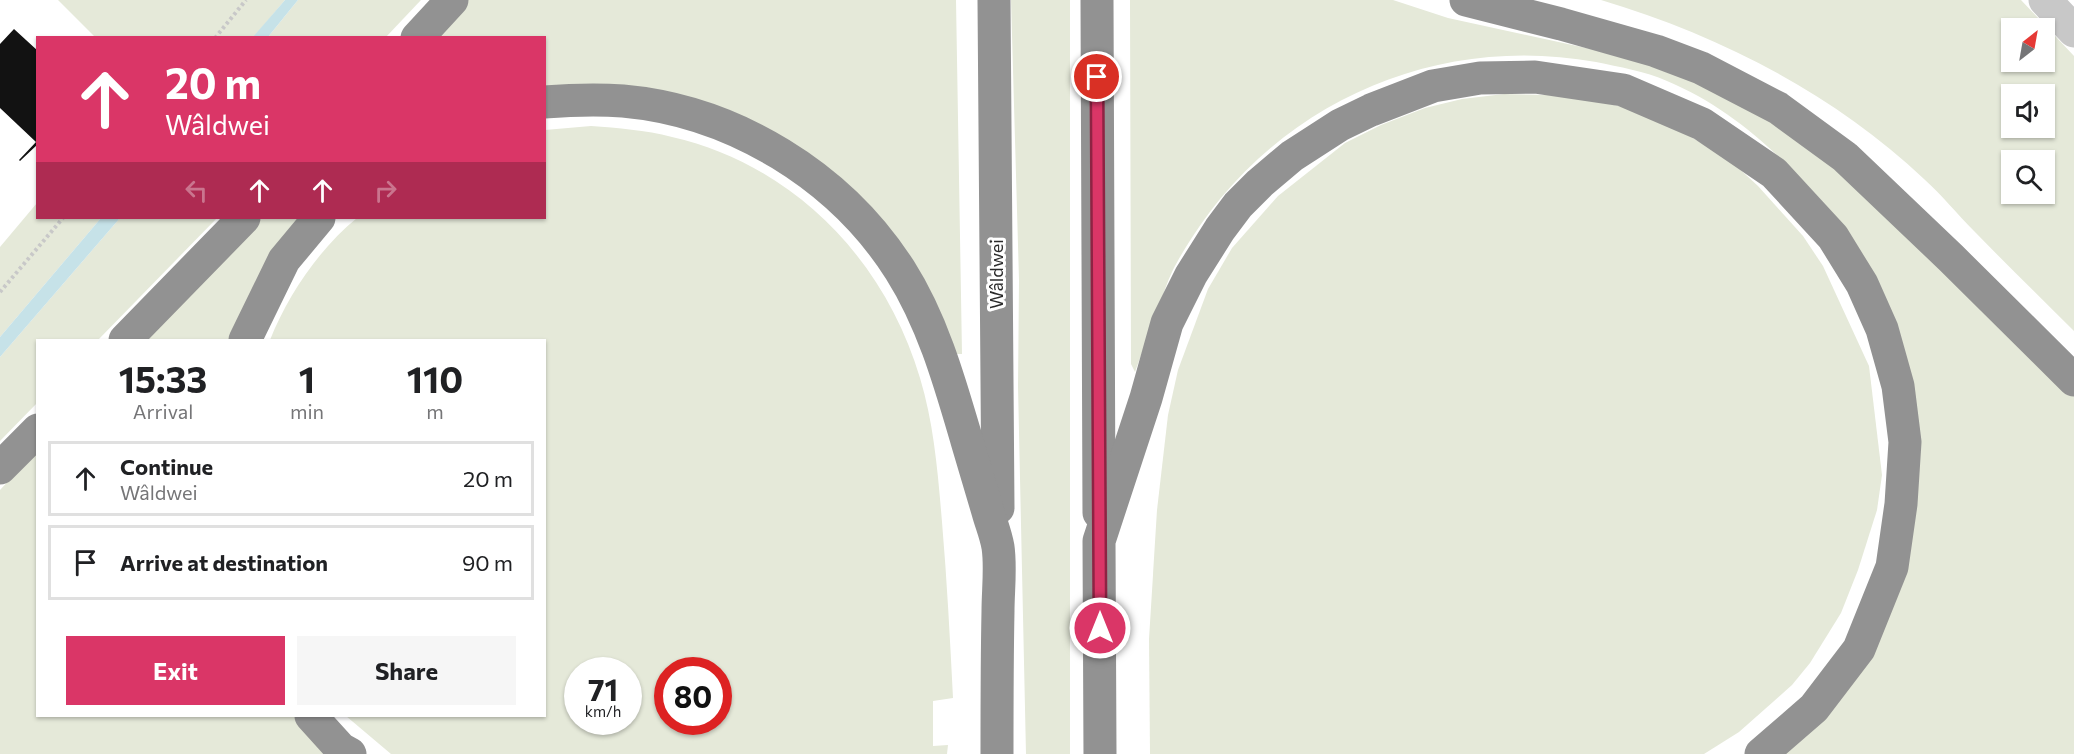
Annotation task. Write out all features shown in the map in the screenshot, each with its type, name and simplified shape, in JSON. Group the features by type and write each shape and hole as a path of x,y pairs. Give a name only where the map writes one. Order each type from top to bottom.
{"highway":[{"path":"419,36 452,0"},
{"name":"Wâldwei","path":"994,0 997,745"},
{"path":"1097,0 1100,746"},
{"path":"1466,0 1656,51 1701,68 1778,108 1845,157 2074,380"},
{"path":"1099,542 1146,398 1167,323 1191,275 1220,229 1238,206 1268,176 1292,156 1340,125 1371,110 1433,86 1480,78 1535,77 1623,90 1702,124 1774,173 1833,237 1862,284 1882,329 1898,386 1905,441 1901,504 1892,567 1859,649 1814,708 1761,754"},
{"path":"546,102 622,101 697,116 771,148 804,170 843,201 873,234 900,271 929,326 950,382 998,547"},
{"path":"126,339 243,219"},
{"path":"245,339 284,260 318,219"},
{"path":"0,468 36,432"},
{"path":"311,717 341,749 350,754"}],"street":[{"path":"2045,0 2074,31"}],"path":[{"path":"217,36 246,0"},
{"path":"0,292 62,219"}],"green space":[{"path":"58,0 285,0 255,36 94,36"},
{"path":"298,0 421,0 387,36 269,36"},
{"path":"468,0 956,0 962,354 956,354 813,160 546,91 546,36 435,36"},
{"path":"1011,0 1070,0 1070,754 1026,754 1018,386 1019,280"},
{"path":"1130,0 1393,0 1448,18 1591,49 1680,73 1784,122 2074,389 2074,754 1777,754 1801,734 1915,495 1844,226 1764,143 1718,108 1693,93 1659,78 1596,62 1543,56 1490,57 1439,65 1389,79 1342,100 1298,127 1257,160 1214,206 1172,272 1135,372 1131,364"},
{"path":"1601,0 2021,0 2038,18 2001,18 2001,72 2055,72 2055,36 2074,56 2074,331 1986,244 1931,185 1889,148 1813,94 1773,71 1689,31"},
{"path":"1504,94 1586,99 1628,108 1667,122 1732,162 1758,186 1803,236 1823,266 1869,366 1882,475 1877,510 1858,570 1841,613 1810,663 1792,685 1739,732 1704,754 1150,754 1149,639 1157,510 1168,415 1178,370 1208,289 1232,248 1278,196 1345,143 1381,125 1425,108 1462,99"},
{"path":"591,126 672,137 716,151 757,170 795,194 829,224 858,257 884,294 904,335 920,378 929,413 939,486 953,698 933,701 933,746 948,745 947,754 391,754 347,717 546,717 546,339 270,339 295,290 330,244 356,219 546,219 546,130"},
{"path":"36,204 36,219 100,219 0,337 0,247"},
{"path":"119,219 216,219 99,339 36,339 36,404 0,441 0,357"},
{"path":"259,219 299,219 230,339 144,339"},
{"path":"36,451 36,717 296,717 332,754 0,754 0,490"}],"water":[{"path":"285,0 298,0 269,36 254,36"},
{"path":"100,219 119,219 0,357 0,337"}],"building":[{"path":"14,29 36,49 36,142 0,108 0,44"},
{"path":"36,142 36,146 19,160"}],"route":[{"path":"1097,77 1100,628"}]}
